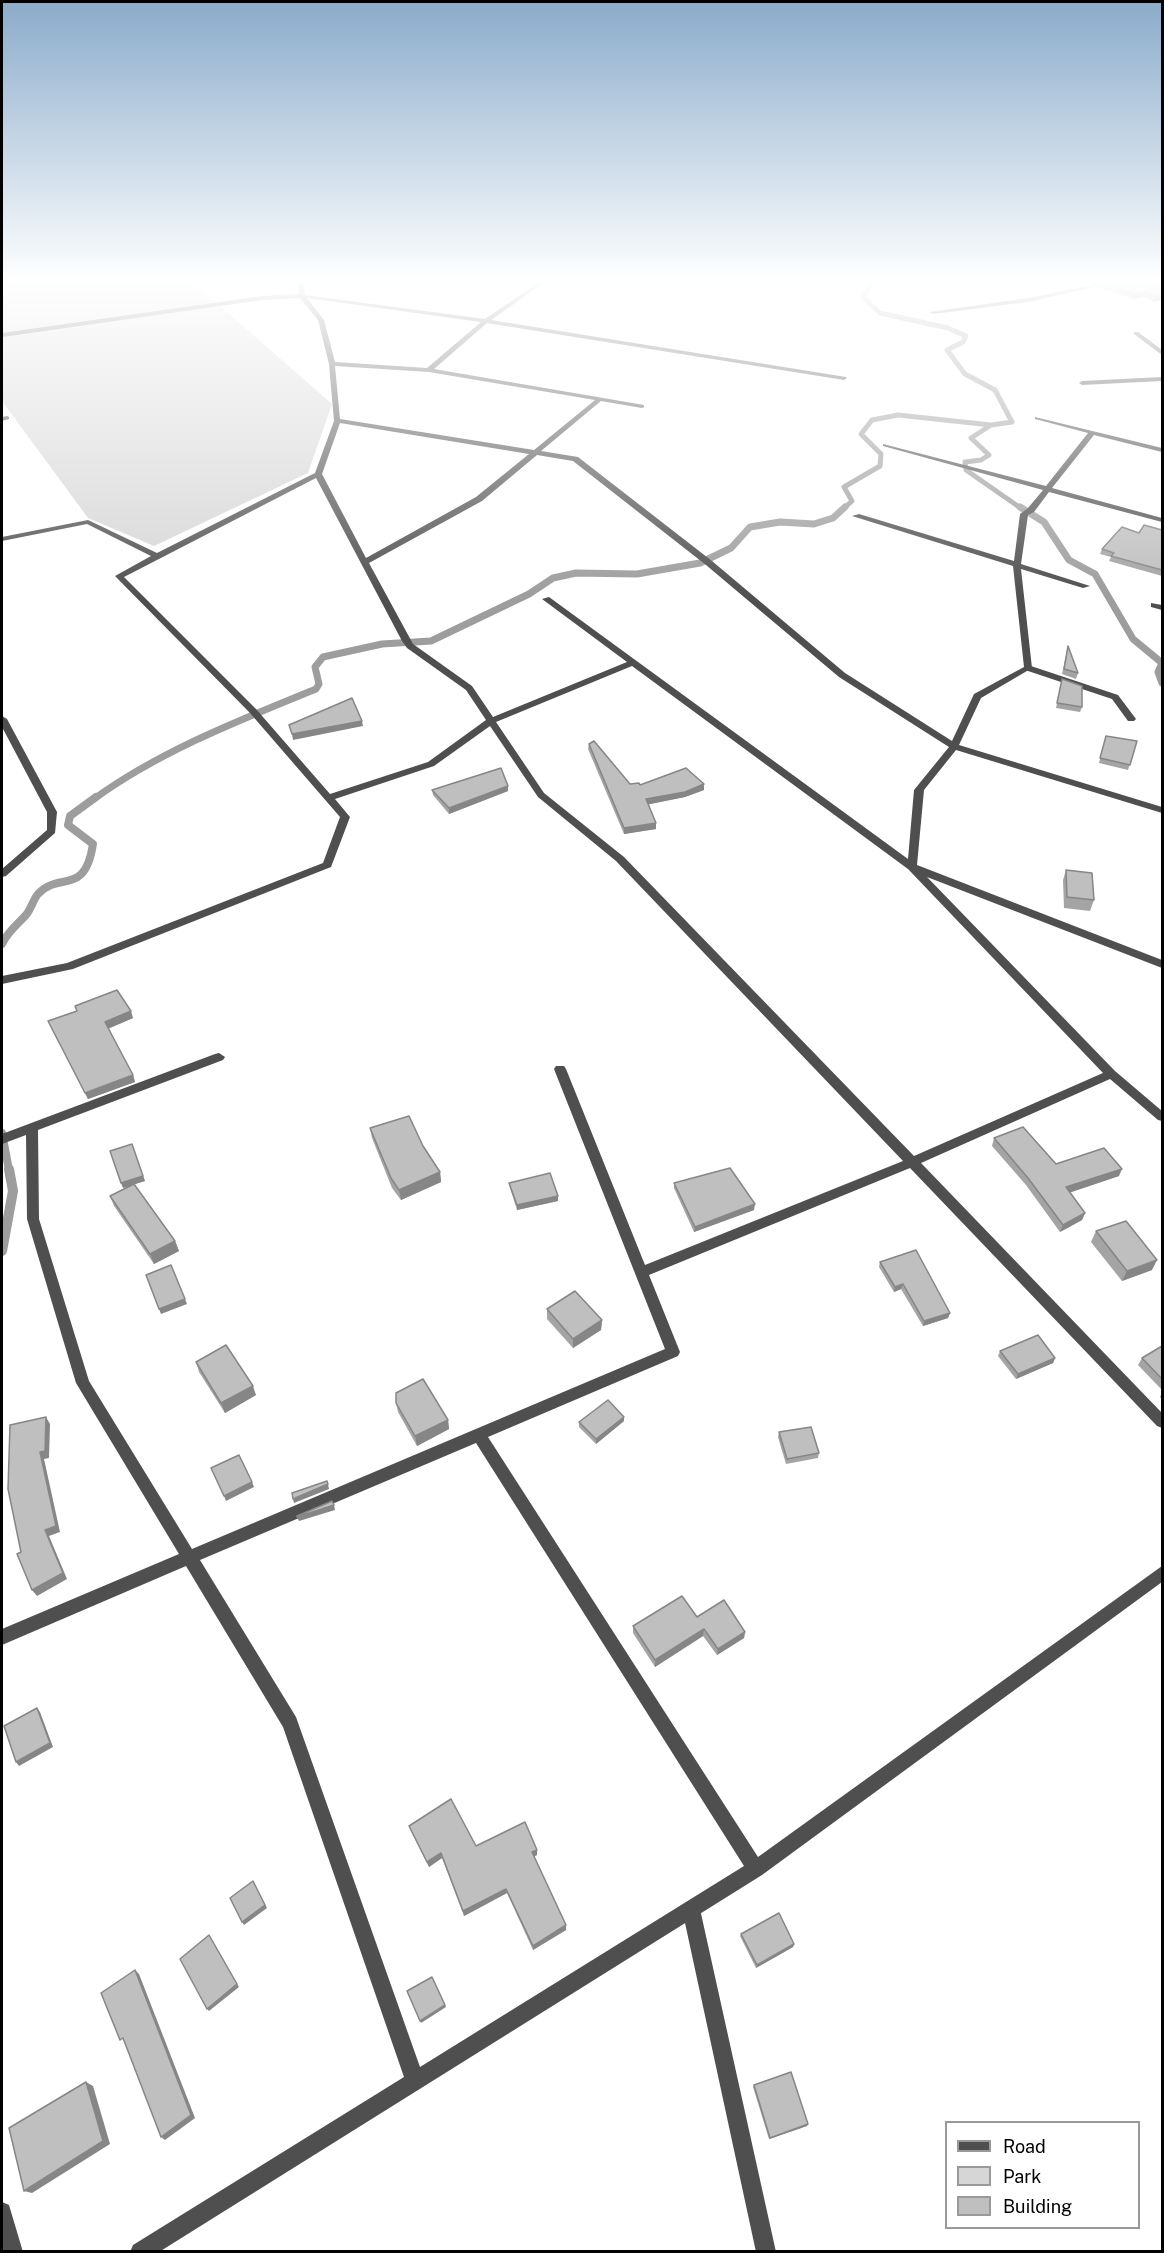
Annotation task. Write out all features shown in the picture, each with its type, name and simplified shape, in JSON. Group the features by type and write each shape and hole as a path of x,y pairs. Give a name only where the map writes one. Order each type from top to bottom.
{"street":[{"path":"2,980 69,966 327,865 345,817 255,714 119,576 318,474 337,421 334,387"},
{"path":"530,387 642,406"},
{"path":"364,562 479,499 538,453 600,399"},
{"path":"1036,418 1162,450"},
{"path":"337,421 575,459 706,560 842,675 954,746 1162,810"},
{"path":"1028,668 1017,566 1028,512 1092,434"},
{"path":"885,446 1162,520"},
{"path":"318,474 408,642 469,688 541,795 620,859 914,1161 1162,1422"},
{"path":"856,516 1086,586"},
{"path":"2,539 88,522 157,556"},
{"path":"546,599 912,867 1111,1074 1162,1118"},
{"path":"328,798 430,764 491,721 632,663"},
{"path":"912,867 919,790 954,746 977,696 1028,668 1115,697 1131,718"},
{"path":"2,719 52,812 52,831 2,874"},
{"path":"912,867 1162,964"},
{"path":"6,1137 219,1057"},
{"path":"2,1637 190,1555 673,1352 560,1069"},
{"path":"642,1272 914,1161 1111,1074"},
{"path":"32,1127 33,1219 83,1383 190,1555 290,1723 415,2080"},
{"path":"478,1434 756,1869"},
{"path":"140,2252 756,1869 1162,1573"},
{"path":"691,1909 766,2252"},
{"path":"2,2212 13,2252"}],"green space":[{"path":"2,387 313,387 332,404 308,473 154,546 88,518 2,401"}],"building":[{"path":"1144,525 1162,530 1162,570 1111,556 1114,553 1102,549 1122,527 1139,533"},
{"path":"1068,646 1078,673 1064,669"},
{"path":"1062,679 1082,686 1082,707 1057,703"},
{"path":"352,698 362,721 292,734 289,725"},
{"path":"1106,736 1137,741 1130,765 1100,758"},
{"path":"594,741 630,784 639,783 640,785 686,768 704,784 685,792 646,799 656,823 624,828 589,744"},
{"path":"501,768 508,786 449,808 432,790"},
{"path":"1066,870 1092,873 1094,900 1067,897"},
{"path":"117,990 131,1011 105,1022 133,1075 85,1093 48,1021 77,1011 75,1006"},
{"path":"409,1116 423,1146 440,1172 399,1190 391,1178 370,1128"},
{"path":"1023,1127 1056,1164 1104,1148 1122,1169 1066,1187 1085,1213 1063,1225 994,1138"},
{"path":"132,1144 143,1176 121,1183 110,1151"},
{"path":"730,1168 755,1204 695,1227 674,1183"},
{"path":"550,1173 558,1196 517,1205 509,1183"},
{"path":"134,1184 175,1241 150,1254 110,1196"},
{"path":"1126,1221 1157,1260 1127,1271 1096,1231"},
{"path":"916,1250 950,1313 924,1321 903,1284 895,1287 880,1262"},
{"path":"171,1265 185,1299 159,1309 146,1275"},
{"path":"575,1291 602,1320 573,1339 547,1309"},
{"path":"1038,1335 1055,1358 1018,1374 1000,1351"},
{"path":"226,1345 253,1386 221,1403 196,1362"},
{"path":"1162,1346 1162,1379 1142,1358"},
{"path":"423,1379 448,1420 415,1436 396,1403 396,1393"},
{"path":"608,1400 624,1417 596,1439 579,1422"},
{"path":"46,1417 45,1451 40,1452 56,1526 45,1530 63,1573 32,1590 17,1554 21,1552 8,1489 10,1425"},
{"path":"811,1427 819,1453 787,1459 779,1432"},
{"path":"239,1455 252,1482 224,1496 211,1468"},
{"path":"327,1481 328,1484 293,1499 292,1493"},
{"path":"332,1501 334,1505 297,1517 297,1516"},
{"path":"682,1596 697,1617 724,1600 745,1632 718,1649 704,1629 655,1660 633,1626"},
{"path":"37,1708 50,1743 16,1762 4,1726"},
{"path":"451,1799 476,1846 525,1822 537,1850 532,1852 566,1925 533,1946 506,1889 463,1911 441,1853 427,1862 409,1826"},
{"path":"253,1881 265,1905 242,1922 230,1898"},
{"path":"779,1913 794,1944 757,1965 741,1934"},
{"path":"209,1935 237,1984 207,2009 180,1959"},
{"path":"135,1970 191,2115 161,2137 123,2038 120,2040 101,1993"},
{"path":"432,1977 445,2005 420,2021 407,1991"},
{"path":"791,2072 808,2124 770,2138 754,2085"},
{"path":"86,2082 103,2141 24,2191 9,2128"}],"waterway":[{"path":"990,387 995,390 1012,422 991,425"},
{"path":"843,509 852,501 844,487 880,466 881,454 861,434 872,420 898,415 991,425"},
{"path":"991,425 971,438 989,455 981,460 965,462 966,470 1022,509"},
{"path":"94,799 173,751 316,689 319,684 315,667 323,657 382,644 431,641 529,594 553,578 576,573 637,574 700,563 731,548 750,527 780,522 814,524 833,518 845,507"},
{"path":"1020,507 1044,522 1069,560 1095,574 1133,639 1162,663 1158,672 1162,683"},
{"path":"2,944 28,913 38,894 46,887 78,877 84,871 93,844 68,825 70,816 96,797"},
{"path":"2,1133 9,1170"},
{"path":"2,1251 13,1191 9,1169"}]}
